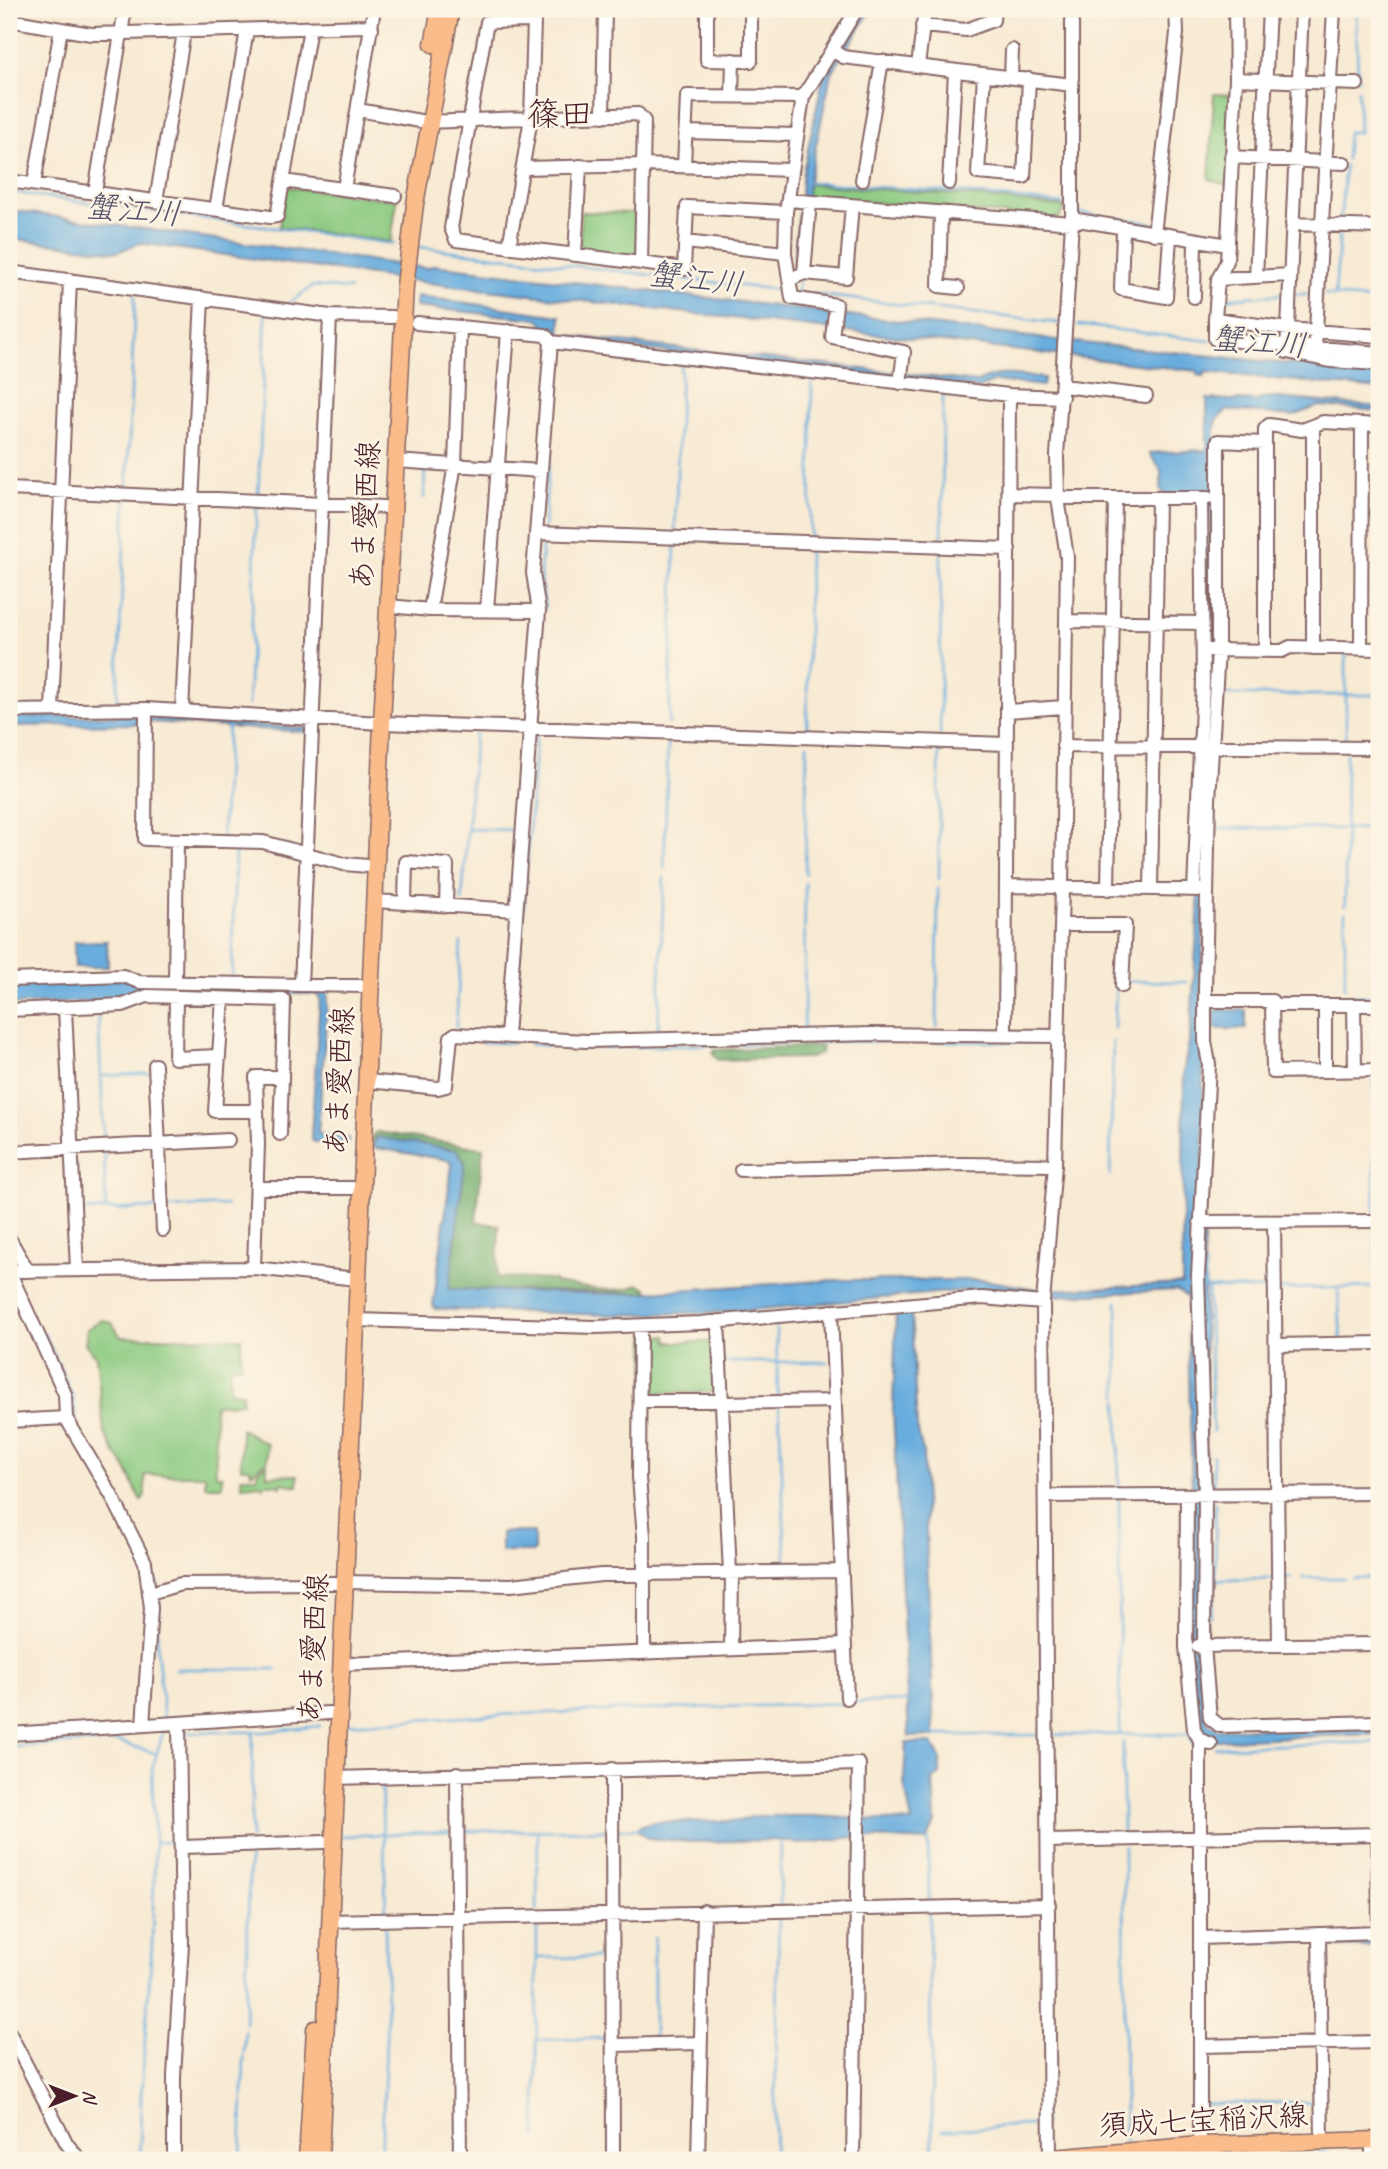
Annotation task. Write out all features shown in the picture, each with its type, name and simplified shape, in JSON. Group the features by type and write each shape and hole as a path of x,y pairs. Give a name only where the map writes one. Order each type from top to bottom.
{"main road":[{"name":"あま愛西線","path":"307,2160 330,1713 356,1320 353,1188 368,866 389,606 400,285 440,9"},
{"name":"あま愛西線","path":"425,122 451,9"},
{"name":"あま愛西線","path":"320,2160 341,1664 340,1583 353,1278 368,1081 384,507 393,317 400,285"},
{"name":"須成七宝稲沢線","path":"1044,2159 1206,2150 1274,2141 1375,2140"}],"street":[{"path":"95,192 125,9"},
{"path":"344,189 374,9"},
{"path":"603,116 605,9"},
{"path":"707,9 707,60 751,61 751,9"},
{"path":"804,273 798,203 791,170 803,97 837,53 857,9"},
{"path":"918,66 925,9"},
{"path":"922,26 976,28 993,20 993,9"},
{"path":"1044,2159 1049,1905 1044,1297 1055,1165 1062,888 1067,557 1058,496 1072,221 1072,9"},
{"path":"1155,228 1177,33 1176,9"},
{"path":"1228,39 1230,9"},
{"path":"1235,9 1236,79 1228,245 1227,261 1217,279 1215,339 1379,353"},
{"path":"1256,276 1269,9"},
{"path":"1303,9 1287,352 1322,357 1330,361 1379,364"},
{"path":"1315,349 1324,226 1334,9"},
{"path":"509,247 531,118 534,15 487,22 451,228 456,240 509,247 641,263 684,269 687,206 798,203 1072,221 1123,230 1155,228 1170,237 1228,245"},
{"path":"9,20 91,34 367,26 372,28"},
{"path":"9,181 277,215 310,28"},
{"path":"34,184 61,29"},
{"path":"216,209 247,30"},
{"path":"156,201 184,32"},
{"path":"1011,77 1012,50"},
{"path":"837,53 1072,85"},
{"path":"732,96 733,60"},
{"path":"862,180 882,61"},
{"path":"949,183 955,71"},
{"path":"984,74 978,173 1024,177 1029,79"},
{"path":"1236,79 1357,84"},
{"path":"684,166 687,96 803,97"},
{"path":"358,110 425,122 638,114 644,121 641,263"},
{"path":"685,132 796,135"},
{"path":"1231,157 1344,163"},
{"path":"524,168 643,165 791,170"},
{"path":"575,255 580,166"},
{"path":"283,181 395,196"},
{"path":"798,203 785,253 792,298 831,303 835,307 832,337 904,352 901,379"},
{"path":"791,279 804,273 846,277 852,205"},
{"path":"941,212 939,286 958,288"},
{"path":"1292,224 1379,227"},
{"path":"1123,230 1121,289 1166,297 1170,237"},
{"path":"1194,297 1195,240"},
{"path":"685,242 785,253"},
{"path":"9,272 330,316 393,317"},
{"path":"1217,279 1290,275"},
{"path":"52,710 70,280"},
{"path":"182,711 202,298"},
{"path":"301,985 309,854 330,316"},
{"path":"1215,319 1288,329 1379,336"},
{"path":"417,323 545,335 551,342 901,379 1009,395 1062,392 1146,396"},
{"path":"430,610 455,464 460,327"},
{"path":"488,610 508,331"},
{"path":"507,1036 538,611 533,573 551,342"},
{"path":"1005,1035 1009,395"},
{"path":"1265,651 1265,429 1269,425 1302,429 1323,422 1379,425"},
{"path":"1362,424 1362,649"},
{"path":"1313,426 1313,648"},
{"path":"1210,650 1202,623 1208,499 1217,441 1265,443"},
{"path":"396,461 541,471"},
{"path":"9,489 384,507"},
{"path":"1009,494 1115,499 1208,499"},
{"path":"1108,889 1115,499"},
{"path":"1151,889 1157,499"},
{"path":"1206,2150 1200,2046 1199,1838 1205,1742 1194,1730 1198,1276 1209,1064 1202,890 1210,650 1208,499"},
{"path":"536,533 1009,549"},
{"path":"389,606 430,610 538,611"},
{"path":"1066,621 1202,623"},
{"path":"1210,650 1379,649"},
{"path":"1007,710 1063,707"},
{"path":"146,709 145,839 263,842 344,864 368,866"},
{"path":"9,710 146,709 378,722 1007,744"},
{"path":"1063,746 1379,748"},
{"path":"175,983 177,840"},
{"path":"405,903 406,862 447,865 446,906"},
{"path":"1006,886 1202,890"},
{"path":"374,901 516,910"},
{"path":"1061,925 1125,925 1122,986"},
{"path":"9,980 123,976 139,982 363,986"},
{"path":"9,1010 122,1005 146,996 176,999 284,1000 280,1134"},
{"path":"176,999 176,1058 217,1056"},
{"path":"223,999 215,1111 257,1111"},
{"path":"1205,1001 1272,1001 1273,1072 1379,1070"},
{"path":"1353,1004 1355,1070"},
{"path":"1272,1005 1379,1004"},
{"path":"1325,1005 1325,1071"},
{"path":"65,1008 77,1270"},
{"path":"368,1081 442,1088 448,1083 451,1037 455,1034 587,1041 872,1034 1058,1036"},
{"path":"155,1065 163,1230"},
{"path":"254,1268 257,1188 256,1077 282,1077"},
{"path":"9,1152 228,1140"},
{"path":"741,1170 961,1164 1055,1165"},
{"path":"257,1188 353,1188"},
{"path":"1200,1222 1379,1221"},
{"path":"1274,1222 1279,1645"},
{"path":"9,1238 15,1271 65,1394 66,1418 107,1488 145,1562 156,1592 143,1725"},
{"path":"15,1271 254,1268 353,1278"},
{"path":"356,1320 640,1326 982,1298 1044,1297"},
{"path":"831,1311 846,1698"},
{"path":"718,1321 731,1573 732,1650"},
{"path":"640,1326 639,1478 644,1574 644,1653"},
{"path":"1276,1345 1379,1343"},
{"path":"641,1401 835,1401"},
{"path":"9,1422 66,1418"},
{"path":"1045,1496 1379,1493"},
{"path":"156,1592 181,1584 511,1585 535,1580 644,1574 842,1571"},
{"path":"1195,1646 1379,1644"},
{"path":"341,1664 845,1645"},
{"path":"1195,1646 1210,1718 1216,1725 1379,1722"},
{"path":"9,1734 330,1713"},
{"path":"169,1724 183,1843 174,2160"},
{"path":"335,1778 859,1764 853,2160"},
{"path":"612,1769 613,2160"},
{"path":"457,1773 460,2160"},
{"path":"1048,1841 1378,1834 1379,1932 1200,1938"},
{"path":"183,1843 324,1842"},
{"path":"329,1921 1049,1905"},
{"path":"698,2160 704,1911"},
{"path":"1319,1934 1322,2141"},
{"path":"9,2032 67,2144 80,2160"},
{"path":"1200,2046 1379,2042"},
{"path":"613,2045 701,2043"},
{"path":"1372,2160 1375,2140"},
{"path":"1272,2160 1274,2141"}],"green space":[{"path":"1214,94 1232,95 1229,186 1209,179"},
{"path":"808,184 972,196 1066,207 1058,219 806,197"},
{"path":"287,187 397,200 391,242 279,227"},
{"path":"581,212 639,213 638,255 634,258 580,250"},
{"path":"822,1046 821,1053 811,1058 718,1060 713,1053 714,1050"},
{"path":"377,1132 483,1148 476,1222 499,1225 497,1277 553,1280 556,1283 610,1290 630,1288 637,1284 647,1288 647,1293 448,1289 465,1162 378,1137 372,1141 373,1134"},
{"path":"102,1320 112,1323 121,1337 241,1338 241,1366 230,1366 230,1392 242,1393 242,1403 215,1404 216,1475 222,1476 222,1486 205,1486 205,1475 145,1475 145,1495 141,1501 126,1468 104,1431 96,1356 85,1344 87,1329"},
{"path":"645,1336 667,1336 668,1342 716,1342 717,1392 646,1393"},
{"path":"241,1429 267,1444 267,1461 251,1473 250,1468 241,1468"},
{"path":"267,1464 267,1476 298,1475 298,1486 281,1483 281,1487 277,1484 264,1484 264,1487 260,1484 242,1486 241,1477 257,1477 257,1472"}],"water":[{"path":"865,9 872,9 831,74 808,184 799,266 793,270 803,172 824,73"},
{"path":"9,210 410,266 427,268 434,265 1064,341 1379,373 1379,389 1205,372 1205,376 1197,375 1197,371 444,285 139,243 118,252 9,238"},
{"path":"416,296 561,316 560,335 977,382 993,376 1017,375 1044,378 1043,386 995,381 979,388 554,339 539,319 416,307"},
{"path":"1266,397 1379,407 1379,411 1319,406 1293,416 1227,410 1217,419 1215,427 1214,647 1199,1037 1203,1072 1207,1722 1217,1729 1379,1726 1379,1734 1216,1740 1206,1738 1197,1728 1190,1652 1192,1492 1187,1297 1176,1290 1049,1296 969,1290 729,1312 609,1315 435,1309 433,1306 452,1164 448,1160 376,1148 372,1145 378,1137 457,1150 465,1163 449,1289 617,1294 835,1280 983,1280 1043,1290 1182,1284 1184,1068 1190,1037 1198,917 1205,496 1167,496 1161,490 1161,470 1149,453 1207,450 1207,399 1258,401"},
{"path":"139,715 140,724 9,726 9,717"},
{"path":"149,718 306,728 306,732 149,722"},
{"path":"107,941 108,967 75,967 74,942"},
{"path":"121,979 322,989 328,993 318,1134 348,1138 348,1143 314,1142 311,1138 320,998 315,994 136,994 117,1000 9,1005 9,984"},
{"path":"1215,1010 1246,1010 1246,1029 1215,1029"},
{"path":"911,1309 917,1427 923,1453 934,1736 909,1737 893,1410 896,1310"},
{"path":"501,1532 534,1532 534,1552 501,1552"},
{"path":"906,1743 932,1743 940,1758 940,1774 933,1779 935,1823 927,1841 855,1837 799,1844 781,1840 689,1842 648,1838 638,1831 640,1826 651,1822 739,1821 755,1816 813,1816 912,1822 904,1783"},
{"path":"1324,1936 1379,1936 1379,1946 1326,1947"}],"waterway":[{"path":"1356,9 1358,79"},
{"path":"1346,159 1348,132 1359,132 1358,89"},
{"path":"1340,222 1345,165"},
{"path":"808,182 966,193 1062,204"},
{"name":"蟹江川","path":"9,192 394,244"},
{"path":"1080,213 1152,223"},
{"path":"1158,224 1207,230"},
{"path":"1335,294 1340,231"},
{"name":"蟹江川","path":"419,247 786,291"},
{"path":"9,266 85,276"},
{"path":"797,293 799,280"},
{"path":"286,305 313,286 350,289"},
{"path":"801,293 1059,323"},
{"path":"1221,299 1286,294"},
{"path":"1294,294 1315,294"},
{"path":"1324,294 1379,301"},
{"path":"127,491 135,295"},
{"path":"258,497 266,313"},
{"name":"蟹江川","path":"1078,325 1210,341"},
{"path":"328,497 335,343"},
{"path":"544,528 557,351"},
{"path":"675,533 681,363"},
{"path":"810,538 812,378"},
{"path":"942,543 943,395"},
{"path":"424,498 425,467"},
{"path":"117,701 126,498"},
{"path":"248,705 257,504"},
{"path":"327,538 328,510"},
{"path":"543,539 540,572 545,609"},
{"path":"669,724 675,542"},
{"path":"807,729 809,547"},
{"path":"940,734 941,553"},
{"path":"1346,653 1346,744"},
{"path":"537,718 541,672"},
{"path":"1222,695 1379,695"},
{"path":"222,836 228,725"},
{"path":"462,901 475,733"},
{"path":"527,863 536,736"},
{"path":"664,869 668,741"},
{"path":"805,874 807,745"},
{"path":"939,750 939,879"},
{"path":"1345,906 1346,753"},
{"path":"1214,828 1379,829"},
{"path":"468,829 516,830"},
{"path":"232,978 235,849"},
{"path":"308,960 313,862"},
{"path":"514,1031 526,873"},
{"path":"658,1033 664,878"},
{"path":"804,1029 805,883"},
{"path":"937,1027 938,888"},
{"path":"1345,912 1345,987"},
{"path":"456,1028 461,942"},
{"path":"1128,981 1187,982"},
{"path":"1114,1029 1116,987"},
{"path":"1274,995 1379,996"},
{"path":"98,1010 104,1143"},
{"path":"530,1044 586,1048 867,1041 1051,1042"},
{"path":"1110,1176 1113,1041"},
{"path":"482,1042 513,1043"},
{"path":"101,1076 153,1073"},
{"path":"1374,1075 1375,1216"},
{"path":"104,1151 106,1210"},
{"path":"168,1208 227,1205"},
{"path":"78,1211 158,1208"},
{"path":"1375,1224 1376,1279"},
{"path":"9,1255 15,1266"},
{"path":"1205,1266 1205,1288 1270,1289"},
{"path":"1279,1289 1379,1287"},
{"path":"1208,1289 1213,1432"},
{"path":"1338,1290 1341,1339"},
{"path":"1117,1302 1118,1396"},
{"path":"776,1322 778,1398"},
{"path":"44,1333 72,1395 77,1425"},
{"path":"725,1362 828,1362"},
{"path":"1118,1400 1119,1490"},
{"path":"779,1408 786,1568"},
{"path":"1213,1455 1214,1490"},
{"path":"1119,1500 1120,1735"},
{"path":"1215,1502 1216,1583"},
{"path":"146,1550 158,1587"},
{"path":"1352,1578 1379,1577"},
{"path":"1281,1579 1292,1578"},
{"path":"1303,1578 1344,1578"},
{"path":"1218,1580 1274,1579"},
{"path":"159,1593 157,1648 164,1719"},
{"path":"1210,1616 1215,1596"},
{"path":"175,1669 277,1669"},
{"path":"346,1724 516,1714 907,1701"},
{"path":"183,1732 264,1732 320,1726"},
{"path":"143,2160 140,2148 141,2095 152,1945 155,1842 152,1770 164,1729"},
{"path":"251,1839 253,1732"},
{"path":"1051,1735 1189,1734 1194,1746"},
{"path":"934,1735 1043,1735"},
{"path":"9,1747 116,1741 157,1754"},
{"path":"1123,1742 1123,1835"},
{"path":"1215,1747 1379,1742"},
{"path":"381,1779 383,1834"},
{"path":"617,1830 641,1829"},
{"path":"537,1910 538,1830"},
{"path":"462,1831 609,1830"},
{"path":"342,1836 454,1831"},
{"path":"384,1834 386,1914"},
{"path":"780,1906 781,1840"},
{"path":"928,1840 929,1903"},
{"path":"155,1842 176,1842"},
{"path":"1124,1846 1125,2144"},
{"path":"245,2024 250,1849"},
{"path":"929,1912 933,2159"},
{"path":"774,2160 779,1915"},
{"path":"536,2136 537,1920"},
{"path":"381,2160 387,2017 385,1924"},
{"path":"654,1938 654,2039"},
{"path":"1250,1942 1314,1941"},
{"path":"538,1958 608,1957"},
{"path":"244,2052 245,2031"},
{"path":"536,2040 609,2038"},
{"path":"241,2160 244,2056"},
{"path":"1204,2104 1316,2102"},
{"path":"942,2130 1045,2124"},
{"path":"1319,2151 1349,2160"}],"district":[{"name":"篠田","path":"560,114"}]}
